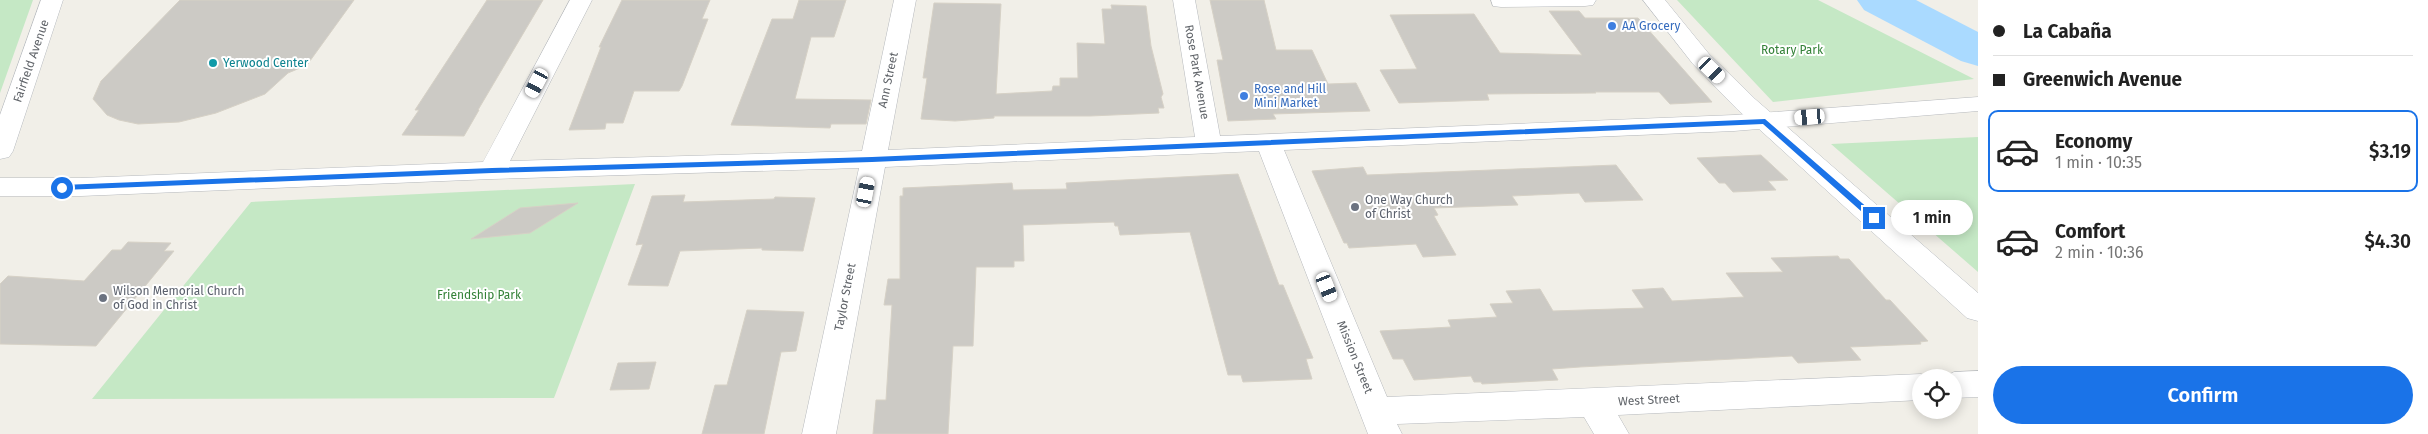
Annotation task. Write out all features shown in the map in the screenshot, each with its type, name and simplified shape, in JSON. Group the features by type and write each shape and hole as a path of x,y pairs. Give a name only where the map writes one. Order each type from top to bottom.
{"street":[{"name":"Fairfield Avenue","path":"0,151 52,0"},
{"path":"492,170 581,0"},
{"name":"Ann Street","path":"872,159 905,0"},
{"name":"Rose Park Avenue","path":"1184,0 1209,144"},
{"path":"1501,1 1585,0"},
{"path":"1654,0 1701,59 1765,121 1978,310"},
{"path":"0,187 81,187 492,170 872,159 1765,121 1969,104"},
{"name":"Mission Street","path":"1268,142 1381,422"},
{"name":"Taylor Street","path":"819,434 872,159"},
{"path":"1962,385 1978,384"},
{"name":"West Street","path":"1381,422 1593,403 1912,387"},
{"path":"1593,403 1612,434"}],"green space":[{"path":"0,0 33,0 0,93"},
{"name":"Rotary Park","path":"1677,0 1818,0 1974,79 1773,102"},
{"path":"1978,137 1978,272 1831,144"},
{"name":"Friendship Park","path":"635,184 554,398 92,399 251,202"}],"building":[{"name":"Yerwood Center","path":"180,0 354,0 307,65 288,73 265,94 216,113 179,122 138,124 107,115 93,99 101,81"},
{"path":"487,0 543,0 464,136 402,135 419,110 415,110"},
{"path":"622,0 710,0 702,19 708,19 679,91 634,91 623,123 606,123 605,129 569,130 601,47 599,47"},
{"path":"799,0 846,0 834,37 811,37 795,99 871,100 866,124 831,124 830,128 731,125 772,19 793,19"},
{"path":"1210,0 1264,0 1276,50 1312,50 1328,84 1356,83 1370,111 1273,114 1276,119 1228,121 1217,60 1223,60"},
{"path":"934,3 1001,4 996,94 1052,91 1053,86 1060,86 1060,78 1078,78 1077,43 1105,44 1102,9 1112,9 1111,5 1146,6 1151,46 1163,94 1161,97 1164,108 1158,108 1159,113 1090,116 994,116 994,118 955,121 921,119 927,78 923,78"},
{"path":"1549,11 1579,11 1585,18 1638,18 1712,102 1670,104 1659,92 1595,92 1487,94 1489,100 1399,103 1380,70 1417,69 1390,15 1474,14 1500,53 1582,55"},
{"path":"1761,155 1788,180 1768,181 1776,190 1733,192 1725,183 1719,183 1697,158"},
{"path":"1616,165 1643,200 1585,202 1579,193 1512,196 1518,205 1434,208 1438,215 1434,216 1456,255 1423,257 1416,244 1349,248 1347,243 1344,243 1312,171 1363,167 1367,175"},
{"path":"1238,174 1279,285 1283,285 1313,358 1306,359 1312,379 1243,382 1241,375 1228,375 1190,232 1120,235 1118,226 1115,226 1114,222 1023,225 1024,261 1014,261 1014,267 976,267 973,346 953,346 948,434 873,434 876,400 886,400 892,305 884,305 888,279 900,279 900,196 903,196 903,188 1012,183 1013,190 1067,189 1066,183"},
{"path":"685,195 683,202 774,199 775,197 815,198 803,251 762,250 762,248 680,251 668,286 628,285 643,244 636,245 652,196"},
{"path":"578,203 530,233 471,239 520,208"},
{"name":"Wilson Memorial Church of God in Christ","path":"128,242 171,243 164,251 174,251 96,346 0,344 0,284 8,276 84,281 112,250 121,250"},
{"path":"1838,256 1840,259 1849,259 1886,300 1890,300 1928,341 1920,342 1921,344 1850,347 1861,360 1798,363 1792,356 1580,367 1552,369 1558,380 1482,384 1481,382 1474,382 1471,376 1414,380 1403,359 1393,359 1380,331 1451,327 1448,320 1497,317 1490,304 1513,303 1506,291 1540,289 1553,311 1644,308 1632,290 1663,288 1672,301 1744,297 1726,273 1783,272 1771,258"},
{"path":"747,310 804,312 796,351 781,352 764,434 702,434 715,385 727,385"},
{"path":"656,362 649,389 610,390 618,363"}],"waterway":[{"path":"1880,0 1978,51"}],"place":[{"name":"AA Grocery","path":"1612,26"},
{"name":"Yerwood Center","path":"213,63"},
{"name":"Rose and Hill Mini Market","path":"1244,96"},
{"name":"One Way Church of Christ","path":"1355,207"},
{"name":"Wilson Memorial Church of God in Christ","path":"103,298"}],"route":[{"path":"62,188 492,170 872,159 1765,121 1874,218"}]}
